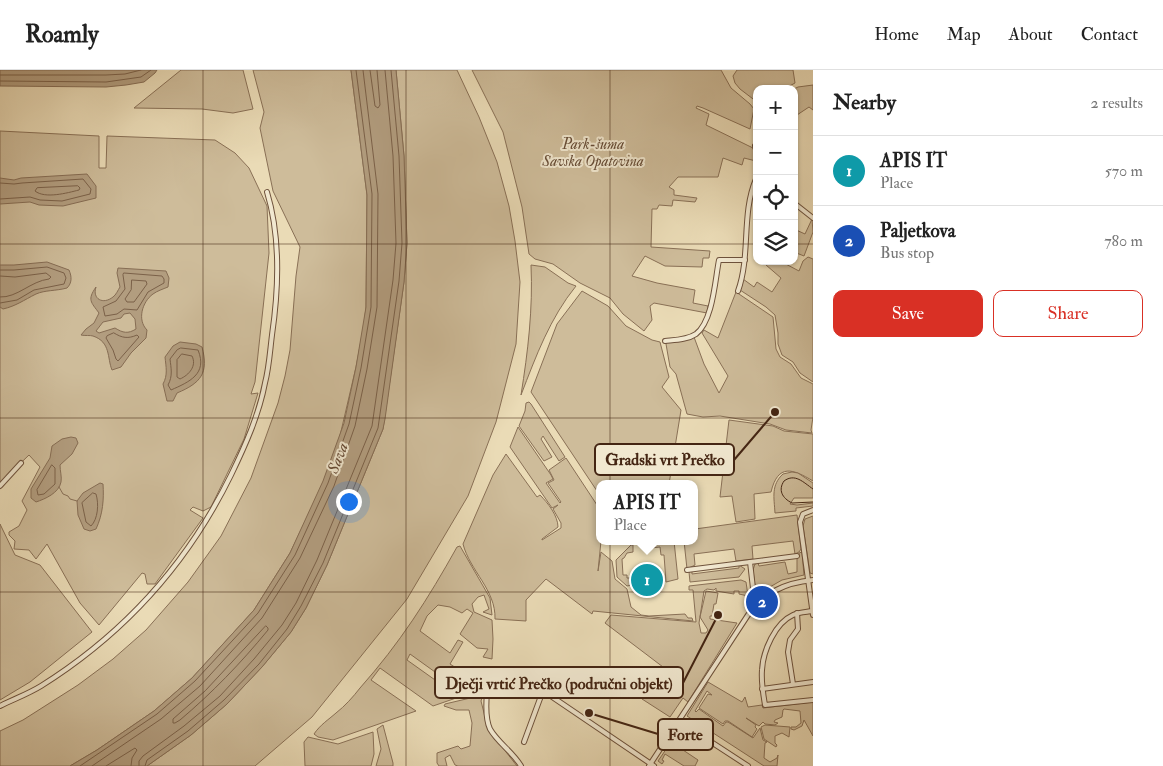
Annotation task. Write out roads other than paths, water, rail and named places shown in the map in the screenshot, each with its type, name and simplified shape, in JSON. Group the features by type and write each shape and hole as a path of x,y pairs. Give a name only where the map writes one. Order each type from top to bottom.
{"street":[{"path":"738,291 744,270 748,218 753,190"},
{"path":"0,706 40,686 99,645 132,615 158,588 196,539 220,498 246,445 265,384 274,322 277,284 274,213 267,192"},
{"path":"798,206 813,218"},
{"path":"665,341 697,334 709,313 719,260 744,260"},
{"path":"0,486 21,463"},
{"path":"812,511 802,515 800,520 811,580 813,615"},
{"path":"687,570 798,556"},
{"path":"750,562 754,597 758,603"},
{"path":"542,690 651,765 758,603 784,586 811,580"},
{"path":"812,611 797,613 786,618 774,635 767,649 762,668 762,689 765,705 813,700"},
{"path":"793,684 788,652 790,640 798,629 797,613"},
{"path":"524,742 548,677"},
{"path":"762,689 813,682"},
{"path":"487,693 486,712 490,728 521,766"},
{"path":"679,721 748,766"}],"water":[{"path":"0,70 157,70 144,82 106,87 0,86"},
{"name":"Sava","path":"351,70 396,70 404,156 407,243 404,282 383,429 327,565 306,608 291,632 262,667 227,704 191,735 147,766 70,766 154,711 192,678 254,610 290,553 323,481 344,423 366,307 367,195"},
{"path":"87,174 96,186 96,198 63,206 39,205 30,202 0,204 0,178 14,180"},
{"path":"47,262 69,270 71,280 67,288 39,293 12,306 3,309 0,307 0,265"},
{"path":"118,268 166,271 169,278 168,287 149,297 142,311 142,321 147,330 146,338 131,353 121,367 112,370 106,346 103,342 93,336 81,335 94,323 99,313 91,301 93,291 96,287 97,298 102,301 113,297 120,287 117,273","holes":["130,313 135,319 136,329 130,332 123,332 115,328 99,333 96,331 103,322 121,318 124,314"]},
{"path":"180,342 196,344 202,347 204,356 203,370 197,381 177,393 173,401 167,401 163,384 166,374 165,357 173,346"},
{"path":"76,438 78,443 72,454 60,465 60,486 51,495 36,502 31,498 31,489 50,458 52,446 62,439"},
{"path":"100,483 103,484 102,512 96,529 90,531 84,529 78,515 77,501 83,493"}],"waterway":[{"path":"59,487 63,494 77,501"}],"tram line":[{"path":"813,489 795,478 784,481 781,488 783,496 792,503 813,502"}],"place":[{"name":"Gradski vrt Prečko","path":"775,412"},
{"name":"APIS IT","path":"647,580"},
{"name":"Paljetkova","path":"762,602"},
{"name":"Dječji vrtić Prečko (područni objekt)","path":"718,615"},
{"name":"Forte","path":"589,713"}],"park label":[{"name":"Park-šuma Savska Opatovina","path":"593,152"}]}
